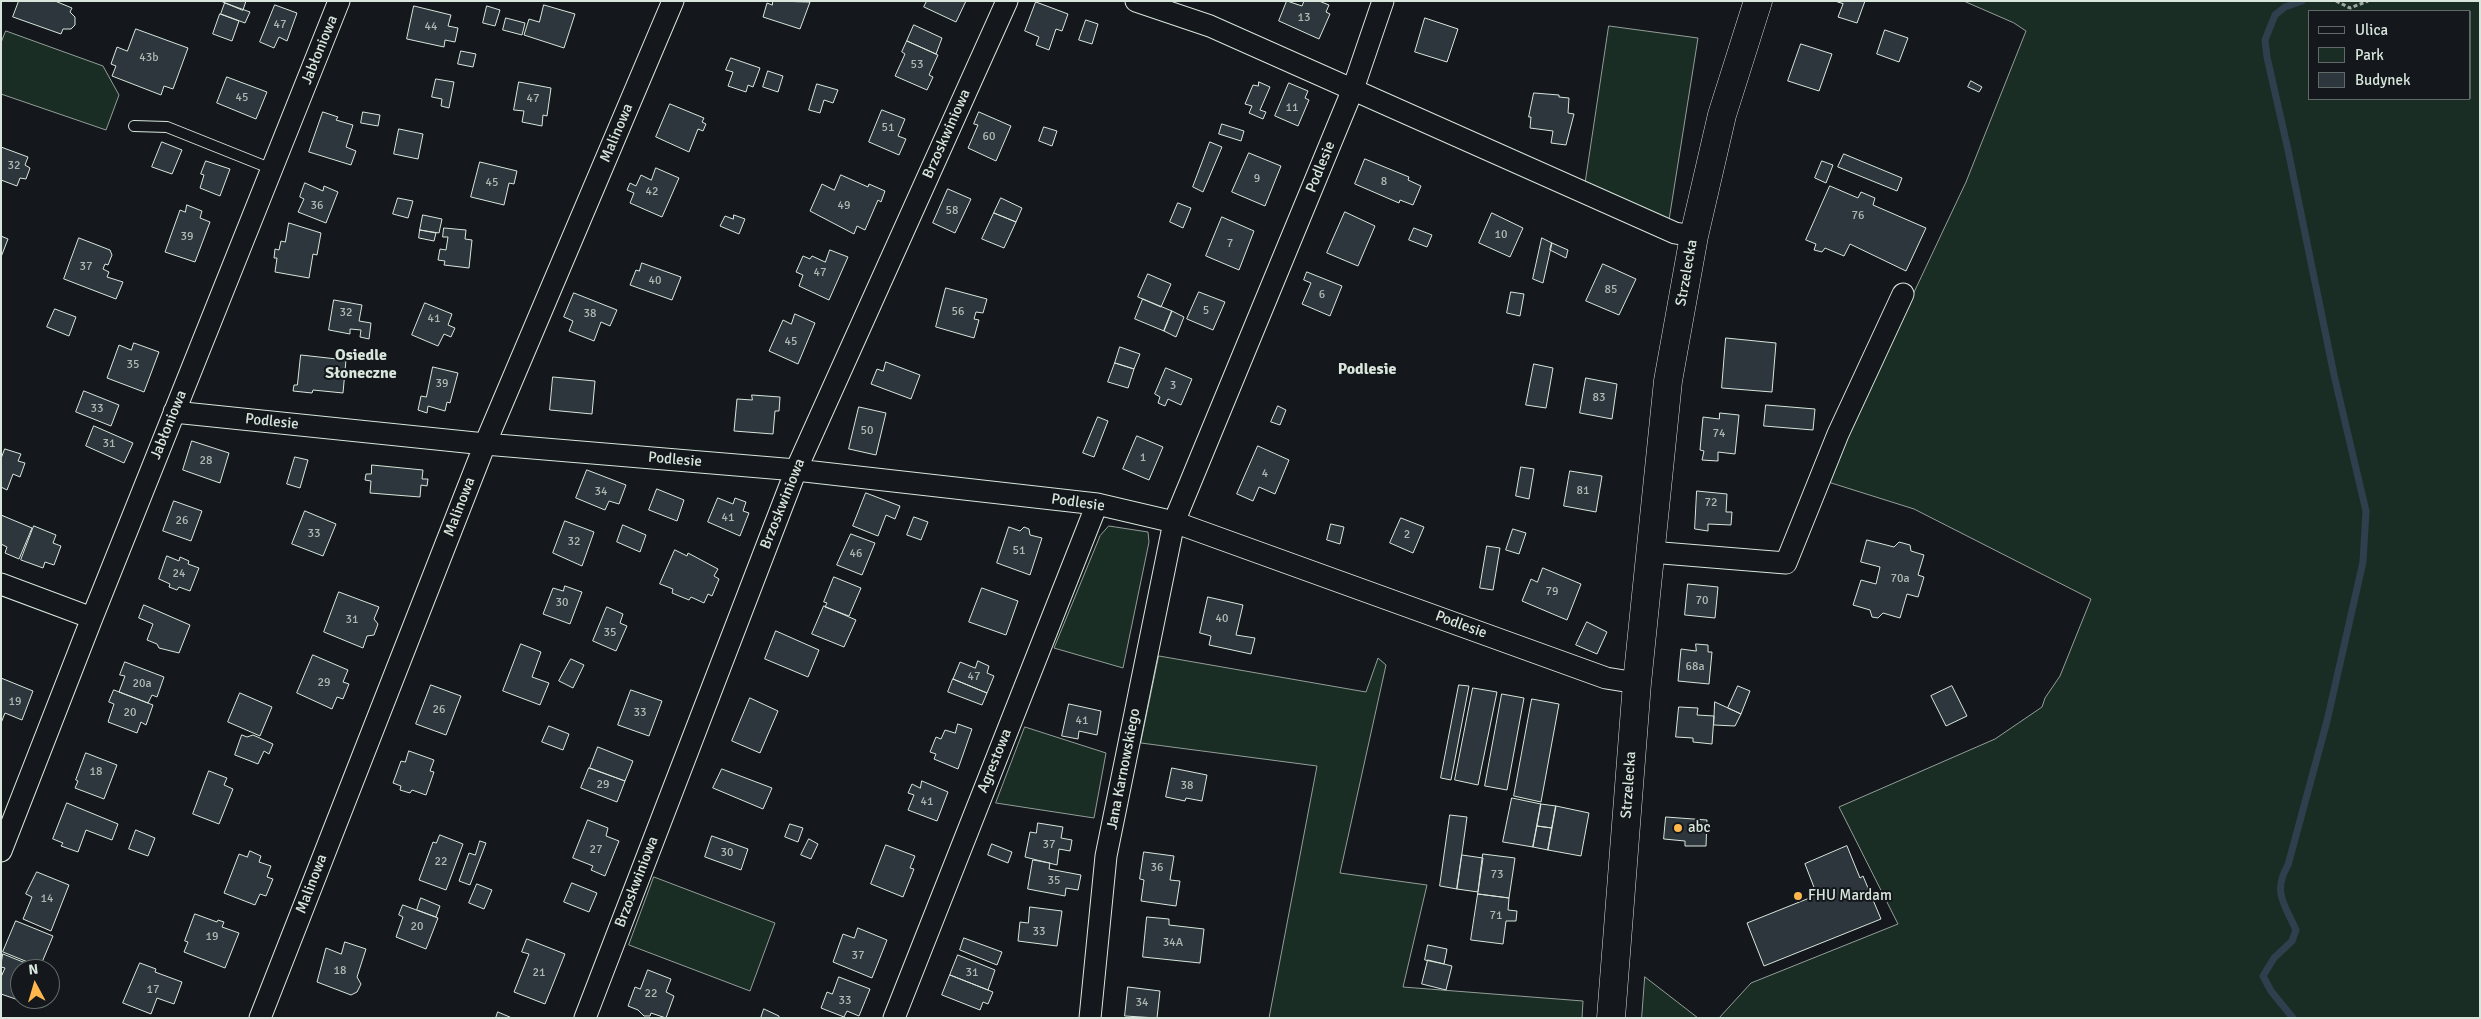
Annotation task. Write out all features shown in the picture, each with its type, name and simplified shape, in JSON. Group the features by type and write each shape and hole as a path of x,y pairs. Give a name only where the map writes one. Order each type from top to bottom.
{"street":[{"name":"Jabłoniowa","path":"1,851 92,618 339,1"},
{"name":"Malinowa","path":"260,1018 485,444 673,1"},
{"name":"Brzoskwiniowa","path":"585,1018 796,470 1007,1"},
{"path":"1136,1 1210,26 1675,233 1694,236"},
{"name":"Podlesie","path":"1174,522 1353,89 1383,1"},
{"name":"Strzelecka","path":"1611,1018 1637,683 1668,382 1694,236 1722,115 1758,1"},
{"path":"1650,552 1786,563 1838,434 1903,294"},
{"name":"Podlesie","path":"174,412 485,444 796,470 1097,504 1174,522 1606,678 1637,683"},
{"name":"Agrestowa","path":"894,1018 1097,504"},
{"name":"Jana Karnowskiego","path":"1090,1018 1106,856 1174,522"},
{"path":"1,584 92,618"}],"lane":[{"path":"134,126 166,127 272,169"}],"path":[{"path":"2336,1 2350,8 2368,1"}],"green space":[{"path":"1964,1 2480,1 2480,1018 1719,1018 1751,983 1898,924 1839,807 1995,739 2042,707 2045,698 2060,676 2091,599 1914,509 1825,481 1966,182 2026,31 2014,23"},
{"path":"1609,26 1698,38 1669,220 1585,186"},
{"path":"6,31 103,66 119,95 106,130 1,94 1,43"},
{"path":"1109,526 1148,532 1149,542 1123,668 1054,648 1100,536"},
{"path":"1159,656 1366,692 1378,658 1386,665 1340,873 1427,885 1403,987 1583,1001 1582,1018 1269,1018 1317,766 1141,743"},
{"path":"1025,727 1106,753 1094,818 996,803"},
{"path":"654,877 775,923 750,991 629,945"},
{"path":"1645,977 1698,1018 1642,1018"}],"building":[{"path":"19,1 55,1 72,8 70,12 75,17 75,25 71,29 63,29 61,34 13,17"},
{"path":"221,1 246,1 243,10"},
{"path":"773,1 810,2 800,29 763,17 767,3 772,5"},
{"path":"927,1 966,1 956,22 924,7"},
{"path":"1287,1 1302,6 1304,1 1319,1 1329,5 1326,12 1330,14 1319,39 1279,21"},
{"path":"1835,1 1865,1 1857,23 1838,17 1843,4"},
{"path":"1036,2 1068,14 1062,31 1056,29 1049,50 1036,45 1039,37 1025,31"},
{"path":"225,3 250,12 245,23 221,14"},
{"path":"275,5 297,13 287,41 279,37 274,48 260,42"},
{"path":"544,5 575,14 564,48 524,35 529,19 539,22"},
{"path":"414,6 451,15 448,26 458,28 455,42 445,40 444,47 407,39"},
{"path":"487,6 500,10 495,26 483,23"},
{"path":"220,14 239,21 232,41 213,34"},
{"path":"506,18 525,23 522,35 503,30"},
{"path":"1425,18 1458,29 1447,62 1415,52"},
{"path":"1086,20 1098,24 1092,44 1079,40"},
{"path":"914,25 942,38 936,54 907,41"},
{"path":"136,29 188,48 173,89 164,86 161,95 112,76 116,66 111,64 117,47 127,51"},
{"path":"1885,30 1908,38 1899,62 1877,54"},
{"path":"907,41 938,55 929,75 933,77 927,90 895,76 905,54 902,52"},
{"path":"1801,44 1832,54 1819,91 1788,81"},
{"path":"461,51 476,54 473,67 458,64"},
{"path":"731,58 760,68 753,87 748,85 746,92 728,86 733,72 726,70"},
{"path":"768,71 783,76 778,92 763,87"},
{"path":"227,77 267,92 256,119 217,103"},
{"path":"436,79 454,82 449,108 441,106 442,99 432,97"},
{"path":"1971,81 1982,87 1979,92 1968,87"},
{"path":"519,82 551,88 547,116 543,115 542,126 522,122 524,111 514,110"},
{"path":"1259,82 1270,87 1260,110 1266,112 1263,119 1249,113 1252,106 1245,104 1253,85 1258,86"},
{"path":"1289,83 1308,91 1305,98 1309,100 1298,126 1275,116"},
{"path":"817,84 838,90 833,103 824,100 820,113 809,110"},
{"path":"1534,93 1559,95 1559,97 1569,98 1568,113 1574,114 1566,145 1551,143 1553,131 1530,128 1531,117 1529,117"},
{"path":"670,104 704,118 702,122 706,124 703,131 698,129 689,152 656,137"},
{"path":"882,110 905,119 898,136 906,139 899,155 869,142"},
{"path":"323,112 338,117 336,120 353,125 346,147 356,151 351,165 309,152"},
{"path":"363,112 380,115 378,126 361,123"},
{"path":"979,112 1011,126 996,161 968,148 978,125 974,124"},
{"path":"1222,124 1244,131 1241,141 1219,134"},
{"path":"1044,127 1057,131 1052,146 1039,141"},
{"path":"399,129 423,134 418,159 394,154"},
{"path":"162,142 182,150 172,174 152,167"},
{"path":"1210,142 1222,147 1203,192 1193,187"},
{"path":"1,147 28,157 25,165 30,168 26,179 20,178 17,186 1,180"},
{"path":"1249,153 1281,166 1265,206 1232,192"},
{"path":"1844,154 1902,178 1897,191 1838,167"},
{"path":"1365,159 1409,177 1408,180 1421,186 1413,205 1400,200 1399,203 1355,184"},
{"path":"206,161 230,169 220,196 200,188 204,175 201,174"},
{"path":"1822,161 1833,165 1826,183 1815,178"},
{"path":"480,162 517,171 514,184 509,183 504,205 471,197"},
{"path":"656,168 679,178 662,217 630,203 634,193 627,190 630,183 636,186 641,175 651,180"},
{"path":"841,175 868,187 869,184 885,191 881,202 878,200 865,230 857,226 854,234 810,211 822,184 834,190"},
{"path":"305,183 323,191 324,186 338,192 326,223 298,212 304,199 300,197"},
{"path":"1830,186 1858,198 1861,192 1875,198 1873,205 1926,228 1906,271 1850,244 1844,256 1825,248 1822,252 1814,250 1816,244 1806,240"},
{"path":"948,189 971,199 955,233 933,223"},
{"path":"398,198 413,201 408,218 393,214"},
{"path":"1001,198 1022,208 1016,222 994,213"},
{"path":"1178,203 1191,208 1183,228 1170,222"},
{"path":"187,205 202,211 200,218 210,222 195,262 165,252 180,210 185,212"},
{"path":"1345,212 1375,226 1358,266 1327,253"},
{"path":"994,213 1016,222 1004,248 982,239"},
{"path":"1492,213 1523,228 1510,257 1479,243"},
{"path":"423,215 442,219 439,233 420,230"},
{"path":"734,215 745,219 739,234 720,226 725,216 733,219"},
{"path":"1222,217 1254,231 1239,270 1206,256"},
{"path":"289,223 321,233 317,255 313,254 309,278 275,272 277,258 274,258 275,249 279,250 281,241 285,242"},
{"path":"444,228 466,230 465,239 472,240 469,268 444,265 445,261 438,260 440,249 446,250 448,237 443,237"},
{"path":"1414,228 1432,235 1427,247 1409,240"},
{"path":"420,230 436,233 434,241 419,238"},
{"path":"1,236 8,239 1,257"},
{"path":"79,238 110,250 112,255 108,265 105,264 103,269 109,272 107,277 123,282 116,299 64,279"},
{"path":"1542,238 1552,243 1543,283 1533,279"},
{"path":"1552,243 1568,250 1566,258 1550,250"},
{"path":"830,250 848,257 829,300 799,286 803,275 796,272 803,256 810,259 812,256 825,262"},
{"path":"642,263 681,277 672,300 630,285 636,270 639,271"},
{"path":"1603,264 1636,279 1619,315 1586,301"},
{"path":"1307,272 1342,286 1330,316 1302,304 1311,283 1304,280"},
{"path":"1148,274 1171,284 1161,307 1138,297"},
{"path":"946,288 987,299 983,313 976,312 974,319 979,320 974,338 936,327"},
{"path":"1199,292 1225,302 1213,330 1187,319"},
{"path":"1511,292 1524,294 1520,316 1507,313"},
{"path":"574,293 617,310 610,326 601,322 594,341 569,331 573,321 564,317"},
{"path":"1143,299 1172,311 1164,331 1135,319"},
{"path":"334,300 362,305 359,321 371,323 369,339 360,337 361,330 350,329 350,334 329,330"},
{"path":"425,303 452,314 448,325 455,328 451,337 444,334 438,346 412,335"},
{"path":"55,309 76,317 69,336 47,327"},
{"path":"1172,311 1184,317 1176,337 1164,331"},
{"path":"795,314 815,323 798,364 769,351 783,320 791,324"},
{"path":"1726,338 1776,343 1772,392 1722,388"},
{"path":"134,343 159,352 144,392 107,378 119,345 131,350"},
{"path":"1120,347 1140,354 1134,369 1115,363"},
{"path":"301,355 346,360 343,393 313,390 312,393 293,391 294,385 297,385"},
{"path":"886,362 920,375 911,399 871,384 877,369 883,371"},
{"path":"1115,363 1134,369 1128,388 1108,382"},
{"path":"1534,364 1553,368 1546,408 1526,405"},
{"path":"433,367 458,373 450,403 447,402 445,411 428,406 427,413 418,410 421,396 426,397"},
{"path":"1166,368 1192,379 1181,405 1168,399 1165,406 1158,403 1160,397 1155,394"},
{"path":"553,377 595,381 592,414 550,410"},
{"path":"1586,378 1617,384 1612,419 1580,413"},
{"path":"84,391 119,405 111,426 76,412"},
{"path":"752,395 780,397 779,411 775,411 773,434 734,431 737,399 752,400"},
{"path":"1766,405 1815,409 1813,430 1764,426"},
{"path":"1278,406 1286,410 1280,425 1271,422"},
{"path":"859,407 886,413 876,455 849,449"},
{"path":"1720,413 1739,415 1735,454 1718,452 1718,461 1702,460 1704,451 1700,450 1703,417 1719,419"},
{"path":"1098,417 1108,421 1094,457 1083,453"},
{"path":"94,426 133,443 124,463 86,446"},
{"path":"1137,436 1163,447 1149,480 1123,469"},
{"path":"192,441 229,453 220,483 183,470"},
{"path":"1258,446 1289,460 1275,494 1259,487 1253,501 1237,494"},
{"path":"5,449 21,454 18,461 25,463 20,477 13,474 7,490 1,487 1,459"},
{"path":"295,457 308,460 300,488 287,484"},
{"path":"372,465 423,470 422,479 428,479 427,486 421,485 420,497 370,493 371,481 365,480 366,474 371,474"},
{"path":"1521,467 1534,469 1529,499 1516,496"},
{"path":"587,470 626,485 619,504 609,501 605,510 576,498"},
{"path":"1570,471 1602,476 1596,512 1564,506"},
{"path":"657,489 684,500 677,521 649,510"},
{"path":"1697,491 1727,494 1726,512 1732,512 1731,525 1708,524 1708,531 1695,529"},
{"path":"866,493 900,506 895,519 886,515 878,536 853,526"},
{"path":"718,498 733,504 735,498 746,502 743,511 749,513 740,536 708,522"},
{"path":"174,501 202,511 191,541 163,531"},
{"path":"305,511 336,524 323,556 292,544"},
{"path":"1,515 32,528 19,559 5,553 7,547 1,544"},
{"path":"914,517 928,522 921,540 907,535"},
{"path":"1401,518 1424,527 1413,553 1390,543"},
{"path":"565,521 594,532 582,566 553,553"},
{"path":"1331,524 1344,527 1340,544 1327,540"},
{"path":"623,525 646,535 640,552 617,542"},
{"path":"34,526 56,535 53,543 61,546 54,565 45,562 43,568 21,560"},
{"path":"1009,527 1020,531 1024,527 1029,529 1030,535 1042,538 1030,575 997,563"},
{"path":"1513,529 1526,533 1519,554 1506,550"},
{"path":"851,534 875,543 862,575 837,565"},
{"path":"1867,540 1894,547 1899,542 1910,545 1911,551 1924,555 1918,575 1924,577 1918,597 1907,594 1900,618 1883,613 1878,618 1872,617 1870,610 1853,605 1861,580 1876,584 1880,567 1861,562"},
{"path":"1487,546 1500,548 1493,590 1480,588"},
{"path":"675,550 687,556 688,553 718,569 714,576 719,579 712,596 708,594 704,603 691,597 689,600 672,593 673,589 660,584"},
{"path":"167,556 179,561 180,557 189,561 188,564 199,568 190,591 179,587 177,590 169,587 170,584 159,579"},
{"path":"1543,568 1581,584 1567,620 1522,601 1531,579 1537,582"},
{"path":"834,577 861,588 849,616 825,607 827,603 824,602"},
{"path":"1688,584 1718,587 1715,618 1685,615"},
{"path":"565,586 582,592 570,624 543,614 553,588 563,591"},
{"path":"982,588 1018,601 1006,635 969,622"},
{"path":"339,592 379,607 374,619 378,624 374,635 367,636 363,648 324,632"},
{"path":"1208,597 1243,605 1236,635 1255,638 1251,654 1209,645 1211,636 1200,633"},
{"path":"144,605 190,625 179,653 159,648 157,644 147,640 153,624 139,618"},
{"path":"824,606 856,620 844,647 812,634"},
{"path":"607,607 623,614 620,623 627,626 616,651 593,641"},
{"path":"1587,622 1607,632 1597,654 1576,645"},
{"path":"776,631 819,650 808,677 765,659"},
{"path":"521,644 541,652 532,677 549,683 540,705 503,691"},
{"path":"1696,644 1708,645 1708,652 1712,652 1709,684 1678,681 1681,649 1696,651"},
{"path":"313,655 348,670 343,682 349,684 343,699 337,697 332,709 297,693"},
{"path":"571,659 584,665 573,688 559,681"},
{"path":"978,661 989,666 987,673 994,676 987,693 953,679 960,662 975,668"},
{"path":"125,662 164,677 157,697 152,695 148,703 119,692 125,676 120,675"},
{"path":"1,678 33,691 22,720 5,713 1,723"},
{"path":"953,679 987,693 982,705 948,692"},
{"path":"431,685 461,696 446,735 416,724"},
{"path":"1459,685 1469,686 1451,780 1441,778"},
{"path":"1738,686 1750,691 1741,714 1728,708"},
{"path":"1952,686 1967,716 1946,726 1931,696"},
{"path":"1473,688 1497,692 1478,785 1455,780"},
{"path":"114,690 153,705 146,725 141,722 137,733 108,722 114,704 109,702"},
{"path":"631,690 662,701 649,736 618,725"},
{"path":"240,693 272,707 260,736 228,722"},
{"path":"1502,694 1524,698 1507,790 1485,786"},
{"path":"750,698 778,711 760,753 732,741"},
{"path":"1532,699 1559,704 1541,802 1514,796"},
{"path":"1715,702 1741,714 1735,726 1714,725"},
{"path":"1069,704 1101,711 1097,735 1079,731 1078,739 1062,736"},
{"path":"1679,707 1698,708 1697,715 1714,716 1712,744 1693,742 1693,738 1676,737"},
{"path":"958,724 972,729 958,769 934,759 936,754 930,752 936,737 941,739 945,730 955,733"},
{"path":"549,726 569,734 563,750 542,742"},
{"path":"242,735 247,737 253,735 273,744 269,754 264,751 258,764 235,755"},
{"path":"598,747 633,761 625,781 590,768"},
{"path":"409,751 434,760 430,771 434,772 426,795 412,790 410,793 400,790 401,786 393,783 401,761 405,762"},
{"path":"86,753 117,765 104,799 75,788"},
{"path":"589,768 625,781 617,802 581,788"},
{"path":"1172,768 1207,775 1202,801 1186,798 1185,801 1166,797"},
{"path":"722,769 772,788 763,809 713,788"},
{"path":"209,771 227,778 224,785 233,789 219,824 193,814"},
{"path":"922,781 948,792 937,821 908,810 914,795 908,793 912,784 920,788"},
{"path":"1512,798 1541,804 1533,847 1503,842"},
{"path":"67,803 118,824 112,840 86,830 78,852 61,846 63,843 53,839"},
{"path":"1541,804 1556,806 1552,828 1537,826"},
{"path":"1556,806 1589,813 1581,856 1548,850"},
{"path":"1450,815 1467,817 1457,889 1440,886"},
{"path":"1666,817 1707,820 1706,846 1685,846 1685,841 1664,839"},
{"path":"588,820 608,828 606,836 619,841 605,876 591,870 593,866 573,858"},
{"path":"1038,823 1063,827 1061,838 1072,840 1070,851 1059,849 1057,865 1025,857 1030,832 1036,833"},
{"path":"790,824 803,828 798,842 785,837"},
{"path":"1537,826 1552,828 1548,850 1533,847"},
{"path":"136,830 155,838 148,856 129,849"},
{"path":"440,835 463,844 446,890 419,880 433,842 436,843"},
{"path":"712,836 748,849 741,870 705,857"},
{"path":"809,839 818,844 811,859 801,855"},
{"path":"480,841 486,843 470,885 459,881 469,853 475,855"},
{"path":"992,844 1012,852 1008,863 988,855"},
{"path":"886,845 915,856 910,868 914,869 903,897 871,884"},
{"path":"1847,846 1860,878 1863,876 1881,919 1764,966 1747,923 1817,895 1805,864"},
{"path":"250,851 261,856 259,862 271,866 267,877 273,879 266,896 260,894 255,905 224,893 239,854 247,857"},
{"path":"1144,852 1174,856 1170,880 1180,881 1176,906 1141,901 1144,880 1140,879"},
{"path":"1483,854 1515,858 1509,898 1478,894"},
{"path":"1462,855 1483,858 1478,892 1457,889"},
{"path":"1033,860 1050,863 1049,869 1081,875 1078,890 1066,888 1065,896 1028,889"},
{"path":"37,872 69,885 51,931 23,919 32,897 26,894"},
{"path":"572,883 597,893 589,912 564,902"},
{"path":"477,884 492,890 484,909 469,903"},
{"path":"1478,894 1509,898 1508,910 1517,911 1516,921 1506,921 1503,944 1471,940"},
{"path":"421,898 440,906 436,917 417,910"},
{"path":"403,905 438,918 426,949 396,937 403,917 399,915"},
{"path":"1030,907 1062,911 1057,946 1018,941 1020,922 1028,923"},
{"path":"195,914 217,922 218,920 224,922 222,927 239,933 225,968 184,952 188,942 185,941"},
{"path":"1147,917 1169,919 1169,925 1204,929 1200,963 1143,957"},
{"path":"16,921 53,936 43,959 20,959 3,952"},
{"path":"858,928 887,940 872,978 833,962 843,934 854,938"},
{"path":"964,938 1002,952 997,965 960,950"},
{"path":"527,939 565,954 545,1004 514,992 529,954 522,952"},
{"path":"345,942 366,949 357,977 361,984 357,992 351,995 317,982 326,948 341,954"},
{"path":"1428,945 1447,949 1444,964 1425,960"},
{"path":"3,954 16,959 10,959 10,997 1,994 1,977 5,968 1,967"},
{"path":"958,955 995,970 988,990 950,975"},
{"path":"1428,960 1452,966 1446,990 1422,984"},
{"path":"140,963 156,969 155,972 182,982 174,1004 157,998 151,1014 123,1003"},
{"path":"648,970 671,979 666,992 674,996 666,1018 651,1013 650,1016 644,1016 638,1010 628,1006 635,987 640,989"},
{"path":"950,975 993,992 988,1004 983,1002 980,1010 942,995"},
{"path":"839,977 870,989 859,1016 847,1011 844,1017 821,1008 827,992 832,994"},
{"path":"1128,987 1160,991 1157,1018 1125,1016"},
{"path":"764,1009 779,1016 779,1018 761,1018"},
{"path":"498,1012 512,1018 496,1018"}],"waterway":[{"path":"2293,1018 2271,991 2263,976 2274,958 2292,941 2296,930 2284,906 2281,883 2288,865 2327,721 2363,562 2366,511 2334,375 2267,57 2265,40 2275,15 2285,7 2302,1"}],"place":[{"name":"abc","path":"1678,828"},
{"name":"FHU Mardam","path":"1798,896"}],"district":[{"name":"Osiedle Słoneczne","path":"361,365"},
{"name":"Podlesie","path":"1367,370"}]}
